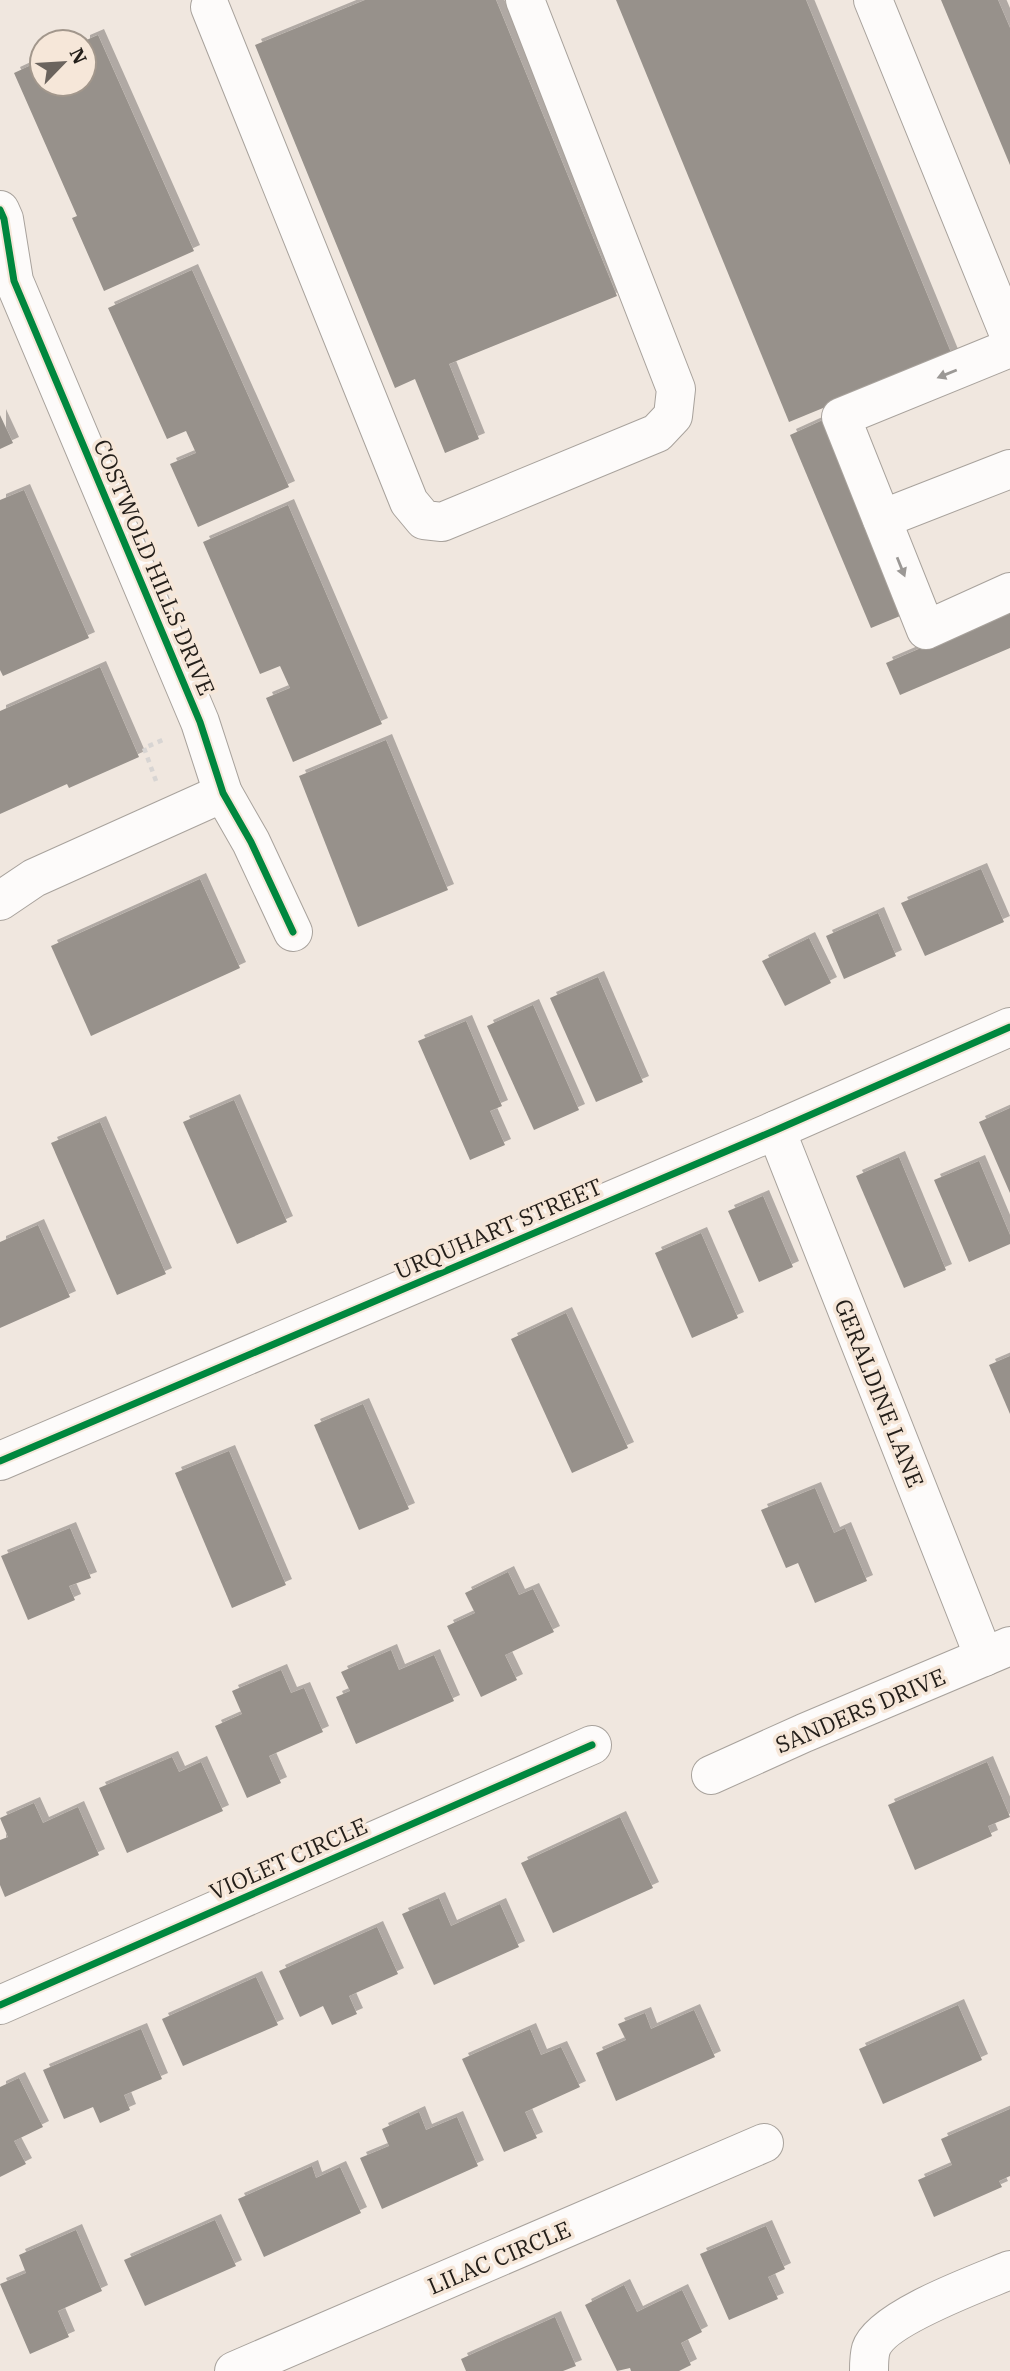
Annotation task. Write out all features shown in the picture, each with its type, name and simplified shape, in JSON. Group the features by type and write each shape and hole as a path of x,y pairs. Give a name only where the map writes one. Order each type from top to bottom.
{"street":[{"path":"214,2 410,502 424,520 442,522 657,433 673,416 676,389 525,0"},
{"path":"873,0 1010,337"},
{"name":"COSTWOLD HILLS DRIVE","path":"0,210 7,283 200,722 223,793 251,842 293,932"},
{"path":"1010,348 841,416 926,630 1010,592"},
{"path":"882,519 1010,469"},
{"path":"0,901 34,878 223,793"},
{"name":"URQUHART STREET","path":"0,1461 776,1130 1010,1027"},
{"name":"GERALDINE LANE","path":"776,1130 997,1652"},
{"name":"SANDERS DRIVE","path":"711,1775 997,1652"},
{"name":"VIOLET CIRCLE","path":"0,2005 592,1745"},
{"name":"LILAC CIRCLE","path":"234,2371 765,2143"},
{"path":"870,2359 894,2324 920,2309 1010,2270"}],"path":[{"path":"158,786 144,748 166,739"}],"building":[{"path":"365,0 496,0 617,296 449,364 479,439 445,453 415,379 395,388 255,45"},
{"path":"616,0 806,0 952,355 789,422"},
{"path":"941,0 998,0 1010,28 1010,165"},
{"path":"98,35 194,251 104,291 72,218 77,216 14,73 28,66 28,98 98,98"},
{"path":"192,270 289,487 198,527 170,464 196,453 186,431 167,439 108,308"},
{"path":"0,415 13,443 0,449"},
{"path":"823,420 905,614 871,628 790,435"},
{"path":"24,490 89,638 3,676 0,670 0,500"},
{"path":"288,505 382,724 293,762 266,698 290,688 280,666 260,674 203,542"},
{"path":"1010,610 1010,648 900,695 886,663"},
{"path":"100,667 139,757 69,788 67,784 0,814 0,711"},
{"path":"386,740 448,890 358,927 299,776"},
{"path":"981,869 1004,922 925,956 901,903"},
{"path":"200,879 240,968 91,1036 51,946"},
{"path":"878,913 896,956 844,979 826,936"},
{"path":"809,938 831,983 785,1006 762,961"},
{"path":"598,977 643,1082 596,1102 550,998"},
{"path":"533,1005 579,1110 534,1130 487,1026"},
{"path":"466,1021 502,1106 490,1111 505,1145 470,1160 418,1041"},
{"path":"234,1100 287,1222 237,1244 183,1122"},
{"path":"1010,1108 1010,1193 979,1122"},
{"path":"100,1122 166,1274 117,1295 51,1143"},
{"path":"899,1157 946,1270 904,1288 856,1176"},
{"path":"979,1161 1010,1235 1010,1244 969,1262 934,1180"},
{"path":"763,1196 793,1267 759,1282 728,1211"},
{"path":"38,1225 70,1297 0,1328 0,1242"},
{"path":"701,1233 738,1318 692,1338 655,1253"},
{"path":"566,1313 628,1448 572,1473 511,1339"},
{"path":"1010,1356 1010,1414 989,1365"},
{"path":"363,1404 409,1509 359,1530 314,1425"},
{"path":"229,1451 286,1585 232,1608 175,1473"},
{"path":"815,1488 834,1533 845,1528 867,1581 815,1603 798,1563 786,1568 761,1510"},
{"path":"70,1528 91,1578 69,1586 75,1600 28,1620 1,1556"},
{"path":"508,1572 519,1595 533,1589 554,1632 505,1655 517,1680 481,1697 447,1626 475,1613 465,1593"},
{"path":"391,1650 399,1670 434,1655 454,1701 356,1744 336,1697 350,1691 341,1672"},
{"path":"281,1670 291,1693 304,1688 323,1732 269,1756 281,1783 247,1798 215,1726 242,1714 232,1691"},
{"path":"172,1757 179,1772 201,1762 223,1811 127,1853 99,1788"},
{"path":"987,1762 1010,1817 988,1826 992,1836 915,1870 888,1805"},
{"path":"34,1803 43,1823 78,1807 99,1855 5,1897 0,1885 0,1840 8,1837 0,1818"},
{"path":"620,1817 653,1888 553,1933 521,1863"},
{"path":"439,1898 451,1926 500,1904 519,1947 434,1985 402,1914"},
{"path":"377,1927 398,1974 349,1996 357,2014 332,2025 323,2006 300,2017 279,1971"},
{"path":"256,1977 278,2025 183,2066 162,2019"},
{"path":"958,2005 982,2060 883,2104 859,2049"},
{"path":"694,2010 715,2057 616,2101 596,2053 626,2040 618,2024 645,2013 651,2029"},
{"path":"141,2029 162,2079 124,2095 130,2110 100,2123 93,2107 64,2119 43,2070"},
{"path":"530,2029 541,2055 561,2047 580,2087 525,2112 537,2138 504,2152 462,2059"},
{"path":"19,2078 43,2127 14,2141 26,2164 0,2177 0,2087"},
{"path":"1010,2109 1010,2176 999,2181 1002,2187 934,2217 918,2180 952,2165 941,2139"},
{"path":"419,2112 426,2130 457,2117 478,2166 382,2209 360,2158 389,2146 382,2129"},
{"path":"312,2166 316,2178 340,2167 361,2213 264,2257 238,2199"},
{"path":"215,2220 236,2266 145,2306 124,2260"},
{"path":"766,2226 785,2269 768,2277 778,2299 729,2320 700,2254"},
{"path":"76,2230 102,2291 58,2311 69,2337 30,2354 0,2284 26,2273 19,2255"},
{"path":"624,2285 637,2312 682,2290 702,2332 681,2343 691,2365 679,2371 631,2371 630,2368 617,2371 585,2305"},
{"path":"555,2317 576,2366 563,2371 466,2371 461,2359"}],"cycle path":[{"path":"0,210 4,219 14,281 200,722 223,793 251,842 293,932"},
{"path":"0,1461 776,1130 1010,1027"},
{"path":"0,2005 592,1745"}]}
